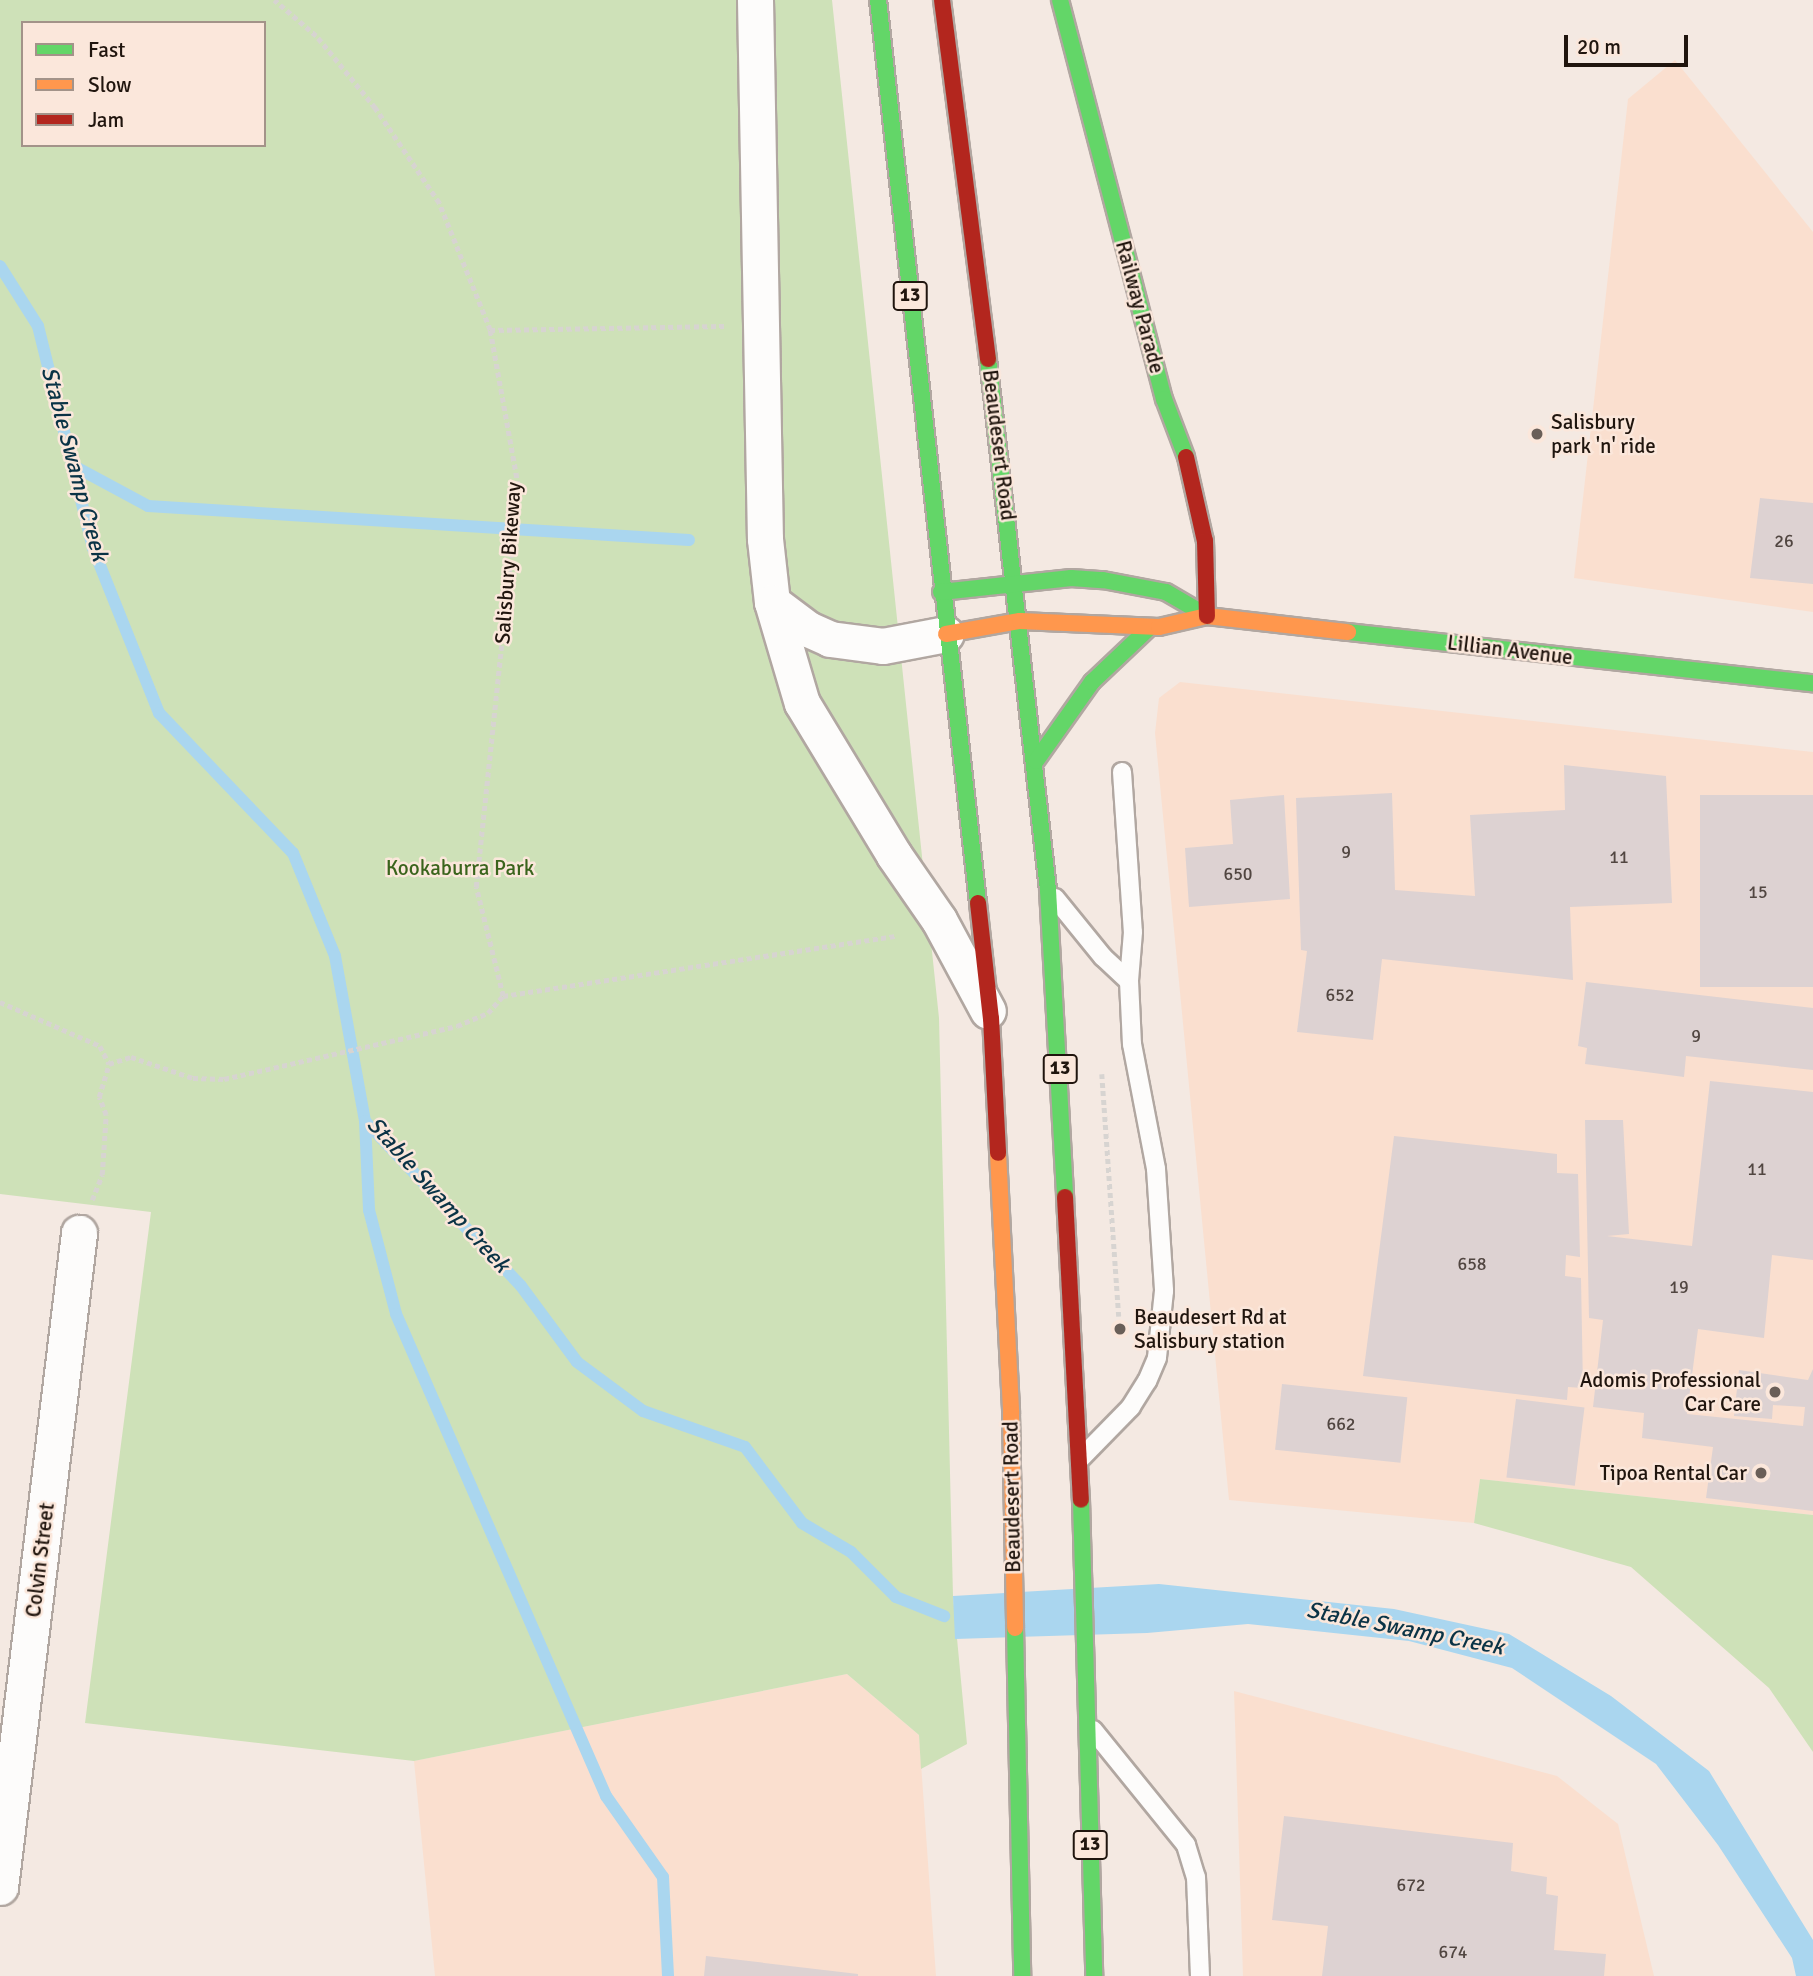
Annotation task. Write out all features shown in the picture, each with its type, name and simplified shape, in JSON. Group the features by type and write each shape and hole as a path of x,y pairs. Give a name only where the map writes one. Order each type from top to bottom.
{"main road":[{"name":"Beaudesert Road","path":"878,0 941,592 991,1018 1012,1414 1022,1976"},
{"name":"Beaudesert Road","path":"942,0 1016,583 1048,890 1082,1517 1094,1976"},
{"name":"Railway Parade","path":"1060,0 1164,398 1190,469 1205,541 1207,615"},
{"name":"Lillian Avenue","path":"941,592 1072,578 1103,580 1166,592 1207,615"},
{"name":"Lillian Avenue","path":"946,634 1020,621 1150,627 1207,615 1813,684"},
{"path":"1036,761 1092,682 1150,627"}],"street":[{"name":"Beaudesert Road","path":"755,0 765,539 772,602 802,703 894,855 939,920 991,1018"},
{"path":"772,602 830,639 883,646 946,634"},
{"name":"Colvin Street","path":"0,1887 79,1233"}],"lane":[{"path":"1079,1460 1142,1390 1157,1358 1162,1326 1157,1169 1132,1044 1129,981 1133,932 1122,772"},
{"path":"1048,890 1103,957 1129,981"},
{"path":"1086,1718 1186,1845 1196,1877 1200,1976"}],"path":[{"name":"Salisbury Bikeway","path":"274,0 316,36 375,108 432,192 490,330 518,486 514,545 476,887 503,996"},
{"path":"490,330 761,325"},
{"path":"109,1064 131,1057 193,1078 223,1079 401,1038 478,1017 503,996 897,936"},
{"path":"0,1002 100,1046 109,1064 99,1097 106,1115 102,1175 79,1233"}],"shaded area":[{"path":"1675,60 1813,232 1813,612 1574,578 1628,99"},
{"path":"1180,682 1813,752 1813,1515 1480,1479 1474,1523 1229,1500 1155,733 1159,698"},
{"path":"847,1674 919,1735 936,1976 435,1976 414,1761"},
{"path":"1234,1691 1557,1776 1618,1824 1654,1976 1243,1976"}],"green space":[{"name":"Kookaburra Park","path":"0,0 832,0 939,1018 953,1596 967,1744 921,1769 919,1735 847,1674 414,1761 85,1723 151,1212 0,1194"},
{"path":"1480,1479 1813,1515 1813,1752 1769,1688 1631,1567 1474,1523"}],"water":[{"path":"1159,1584 1394,1609 1509,1634 1611,1696 1709,1771 1813,1940 1813,1976 1796,1976 1792,1958 1718,1845 1656,1764 1512,1668 1409,1641 1248,1624 1147,1633 955,1639 953,1596"}],"building":[{"path":"1760,498 1813,503 1813,584 1750,578"},
{"path":"1564,765 1666,776 1672,903 1570,907 1573,980 1382,959 1373,1040 1297,1032 1307,951 1301,950 1296,798 1392,793 1395,890 1475,896 1470,815 1565,810"},
{"path":"1284,795 1290,899 1189,907 1185,848 1233,844 1230,800"},
{"path":"1700,795 1813,795 1813,987 1700,987"},
{"path":"1586,982 1813,1008 1813,1070 1686,1056 1684,1077 1585,1064 1587,1048 1578,1046"},
{"path":"1710,1081 1813,1092 1813,1260 1772,1255 1764,1338 1698,1329 1687,1414 1803,1426 1805,1407 1773,1405 1772,1419 1734,1416 1739,1370 1808,1380 1813,1369 1813,1511 1706,1498 1713,1447 1642,1438 1644,1413 1593,1407 1603,1320 1589,1318 1585,1120 1623,1120 1629,1234 1607,1236 1692,1246"},
{"path":"1394,1136 1557,1154 1557,1173 1578,1174 1580,1257 1566,1255 1565,1276 1581,1278 1583,1388 1568,1387 1567,1400 1363,1376"},
{"path":"1282,1384 1407,1397 1400,1463 1275,1450"},
{"path":"1516,1399 1584,1407 1575,1486 1506,1477"},
{"path":"1284,1816 1513,1843 1511,1871 1547,1877 1546,1894 1558,1896 1554,1950 1606,1954 1604,1976 1322,1976 1328,1926 1272,1920"},
{"path":"706,1956 858,1974 858,1976 704,1976"}],"waterway":[{"name":"Stable Swamp Creek","path":"0,266 38,326 93,548 159,713 293,853 335,956 365,1121 521,1286 577,1362 643,1411 745,1447 802,1523 851,1552 896,1597 944,1616"},
{"path":"72,465 148,506 689,540"},
{"path":"365,1121 369,1210 396,1314 606,1796 663,1877 668,1976"}],"traffic: fast":[{"path":"878,0 978,903"},
{"path":"1060,0 1164,399 1186,457"},
{"path":"988,359 1048,890 1065,1197"},
{"path":"941,592 1071,578 1103,580 1166,592 1207,616"},
{"path":"1036,761 1092,682 1150,627"},
{"path":"1348,632 1813,683"},
{"path":"1081,1500 1094,1976"},
{"path":"1015,1628 1022,1976"}],"traffic: slow":[{"path":"946,634 1020,621 1159,627 1207,616 1348,632"},
{"path":"998,1153 1011,1414 1015,1628"}],"traffic: jam":[{"path":"942,0 988,359"},
{"path":"1186,457 1205,541 1207,616"},
{"path":"978,903 991,1018 998,1153"},
{"path":"1065,1197 1081,1500"}],"place":[{"name":"Salisbury park 'n' ride","path":"1537,434"},
{"name":"Beaudesert Rd at Salisbury station","path":"1120,1329"},
{"name":"Adomis Professional Car Care","path":"1775,1392"},
{"name":"Tipoa Rental Car","path":"1761,1473"}]}
